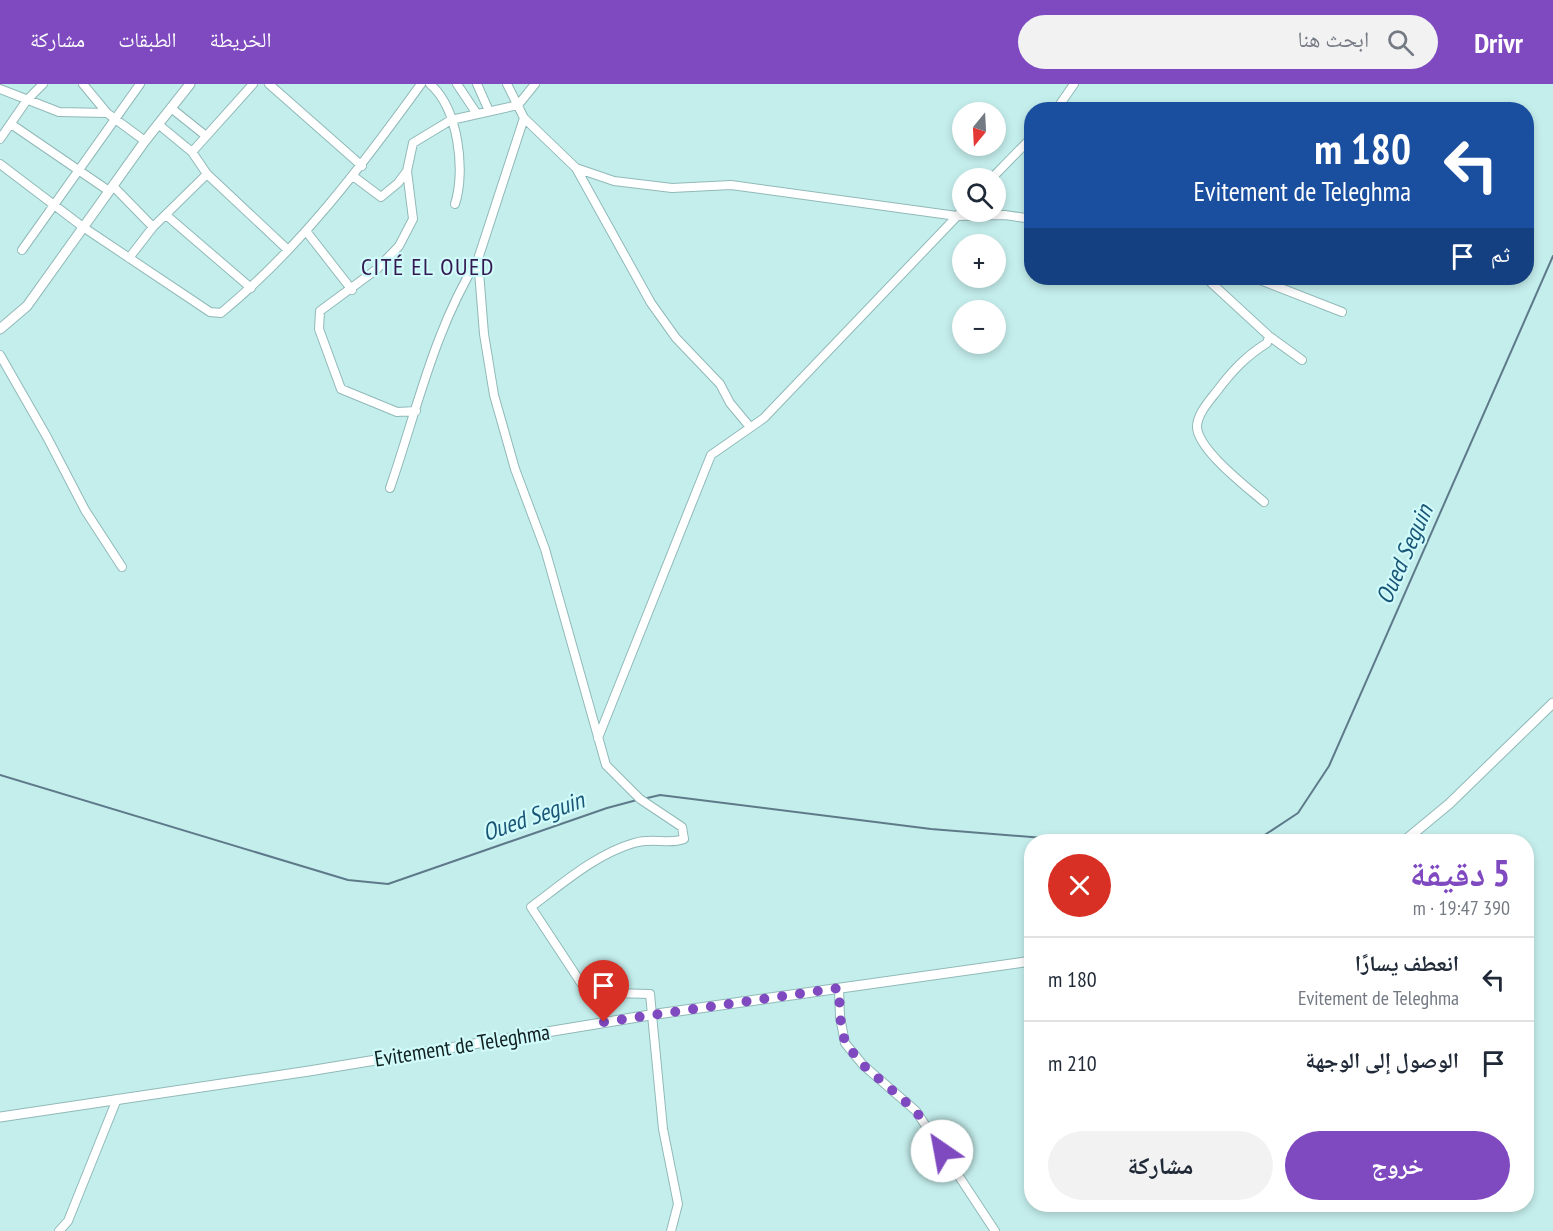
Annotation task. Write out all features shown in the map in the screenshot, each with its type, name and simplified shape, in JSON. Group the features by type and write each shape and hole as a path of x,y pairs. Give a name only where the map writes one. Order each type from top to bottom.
{"main road":[{"path":"0,329 27,306 145,141 190,84"},
{"path":"1413,834 1449,804 1553,703"},
{"name":"Evitement de Teleghma","path":"0,1117 309,1071 650,1015 1024,962"}],"street":[{"path":"0,139 6,125 43,84"},
{"path":"83,84 110,115 145,141"},
{"path":"192,152 253,84"},
{"path":"269,84 362,166"},
{"path":"0,164 83,227 215,314 221,313 251,288 306,231 362,166 421,84"},
{"path":"430,84 443,97 451,120 459,164 454,204"},
{"path":"457,84 477,114"},
{"path":"477,84 489,111"},
{"path":"507,84 524,118 576,168 651,303 676,338 720,384 730,403 750,427"},
{"path":"416,411 397,412 341,389 319,329 320,311 352,290 399,246 413,219 407,171 412,143 451,120 518,105 535,84"},
{"path":"1062,102 1074,84"},
{"path":"22,250 78,171 110,115 134,86"},
{"path":"1,91 60,112 110,115"},
{"path":"171,108 206,136"},
{"path":"390,488 416,411 434,347 458,291 478,259 524,118"},
{"path":"158,124 192,152 207,174 288,250"},
{"path":"6,125 78,171 111,188 153,227"},
{"path":"1002,168 1024,145"},
{"path":"576,168 614,181 672,188 732,184 952,215"},
{"path":"353,176 381,197 399,183 407,171"},
{"path":"129,258 153,227 207,174"},
{"path":"166,215 251,288"},
{"path":"1006,215 1024,218"},
{"path":"598,738 711,455 764,418 952,221"},
{"path":"306,231 352,290"},
{"path":"478,259 484,334 494,395 515,469 545,549 606,765 624,784 660,814 682,827 684,839 676,842 652,838 631,844 581,870 531,907 581,983 612,993 650,994 650,1015 663,1130 678,1204 671,1231"},
{"path":"1214,285 1269,336 1302,360"},
{"path":"1273,285 1342,312"},
{"path":"1264,502 1223,468 1200,438 1197,426 1200,415 1230,375 1245,357 1267,343 1269,336"},
{"path":"0,355 47,436 85,510 122,567"},
{"path":"839,988 840,1017 845,1043 863,1065 916,1111 995,1231"},
{"path":"59,1231 68,1221 117,1099"}],"waterway":[{"name":"Oued Seguin","path":"1266,834 1298,813 1329,766 1553,256"},
{"name":"Oued Seguin","path":"0,775 348,880 388,884 607,808 637,800"},
{"name":"Oued Seguin","path":"643,799 660,795 931,829 1024,836"}],"district":[{"name":"CITÉ EL OUED","path":"428,266"}],"route":[{"path":"604,1022 839,988 840,1017 845,1043 863,1065 916,1111 942,1151"}]}
